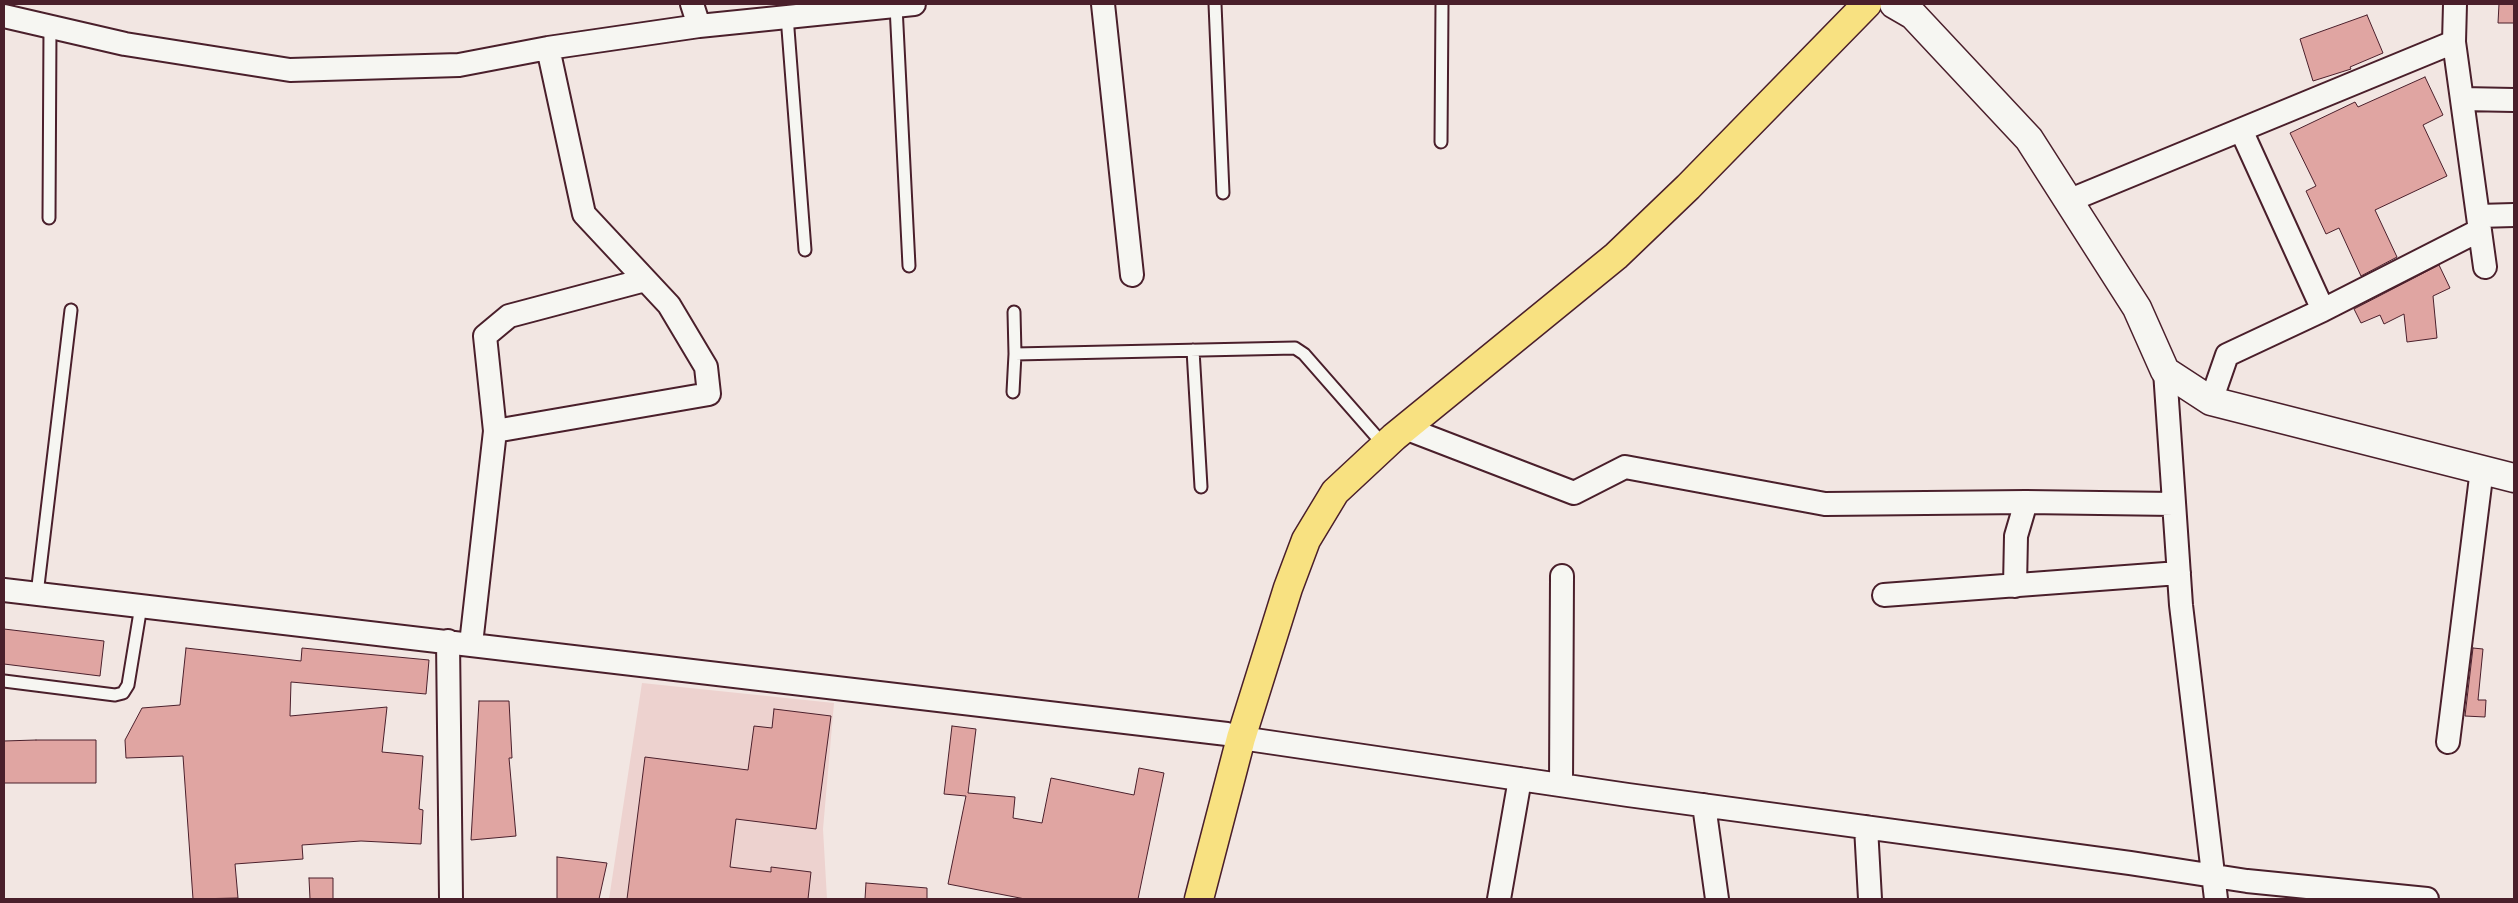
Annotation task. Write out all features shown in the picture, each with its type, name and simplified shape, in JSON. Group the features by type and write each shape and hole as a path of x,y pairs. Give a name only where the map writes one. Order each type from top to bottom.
{"main road":[{"path":"1199,899 1234,736 1274,583 1292,533 1323,483 1375,435 1606,244 1678,177 1847,4"},
{"path":"1183,899 1234,736 1288,588 1306,540 1335,492 1405,428 1616,256 1688,187 1868,4"}],"street":[{"path":"692,4 699,26"},
{"path":"1103,4 1132,275"},
{"path":"1894,4 1914,15 2029,139 2137,308 2165,371 2179,573 2216,899"},
{"path":"2455,4 2454,42 2485,267"},
{"path":"4,16 125,44 290,70 460,66 548,48 699,26 788,16 815,9 905,5"},
{"path":"2068,201 2454,42"},
{"path":"495,431 709,394 706,367 669,305 584,214 548,48"},
{"path":"2462,99 2514,100"},
{"path":"2241,130 2323,310"},
{"path":"2211,401 2227,355 2323,310 2479,223 2514,216"},
{"path":"471,644 495,431 485,336 508,316 645,280"},
{"path":"2165,371 2211,401 2514,478"},
{"path":"1405,428 1574,492 1625,466 1825,504 2026,502 2174,504"},
{"path":"2448,742 2482,469"},
{"path":"2015,586 2016,536 2026,502"},
{"path":"1884,595 2179,573"},
{"path":"1561,785 1562,576"},
{"path":"4,590 448,641 1234,736 1561,785 2214,876 2428,899"},
{"path":"448,641 451,899"},
{"path":"1499,899 1520,779"},
{"path":"1704,805 1717,899"},
{"path":"1866,827 1870,899"}],"lane":[{"path":"1214,4 1223,193"},
{"path":"1441,142 1442,4"},
{"path":"905,5 909,266"},
{"path":"788,16 805,250"},
{"path":"49,218 50,28"},
{"path":"37,594 72,310"},
{"path":"1013,392 1015,354 1014,312"},
{"path":"1015,354 1295,348 1304,354 1375,435"},
{"path":"1193,350 1201,487"},
{"path":"4,681 115,695 123,693 128,685 141,606"}],"shaded area":[{"path":"642,683 834,703 823,829 827,899 609,899"}],"building":[{"path":"2499,4 2514,4 2514,23 2498,23"},
{"path":"2367,15 2383,53 2350,67 2351,69 2313,81 2300,39"},
{"path":"2425,77 2443,115 2423,125 2447,176 2375,210 2397,257 2361,276 2339,228 2326,234 2306,191 2316,186 2290,133 2355,102 2358,107"},
{"path":"2439,265 2450,288 2433,296 2437,338 2407,342 2404,314 2384,324 2380,315 2361,323 2354,309"},
{"path":"4,629 104,641 100,676 4,664"},
{"path":"186,648 301,661 302,648 429,660 426,694 291,682 290,716 387,707 382,752 423,756 419,809 423,810 421,844 361,841 302,845 303,859 235,864 238,898 193,899 183,756 126,758 125,740 142,708 180,705"},
{"path":"2473,648 2483,649 2478,700 2486,700 2485,717 2465,716"},
{"path":"479,701 509,701 512,758 509,758 516,836 471,840"},
{"path":"774,709 831,716 816,829 736,819 730,867 771,872 771,867 811,872 808,899 627,899 645,757 748,770 754,726 772,728"},
{"path":"952,726 976,729 968,793 1015,797 1013,818 1042,823 1051,778 1134,795 1139,768 1164,773 1138,899 1025,899 948,884 966,796 944,794"},
{"path":"96,740 96,783 4,783 4,741"},
{"path":"557,857 607,863 599,899 557,899"},
{"path":"309,878 333,878 333,899 310,899"},
{"path":"866,883 927,888 927,899 865,899"}]}
